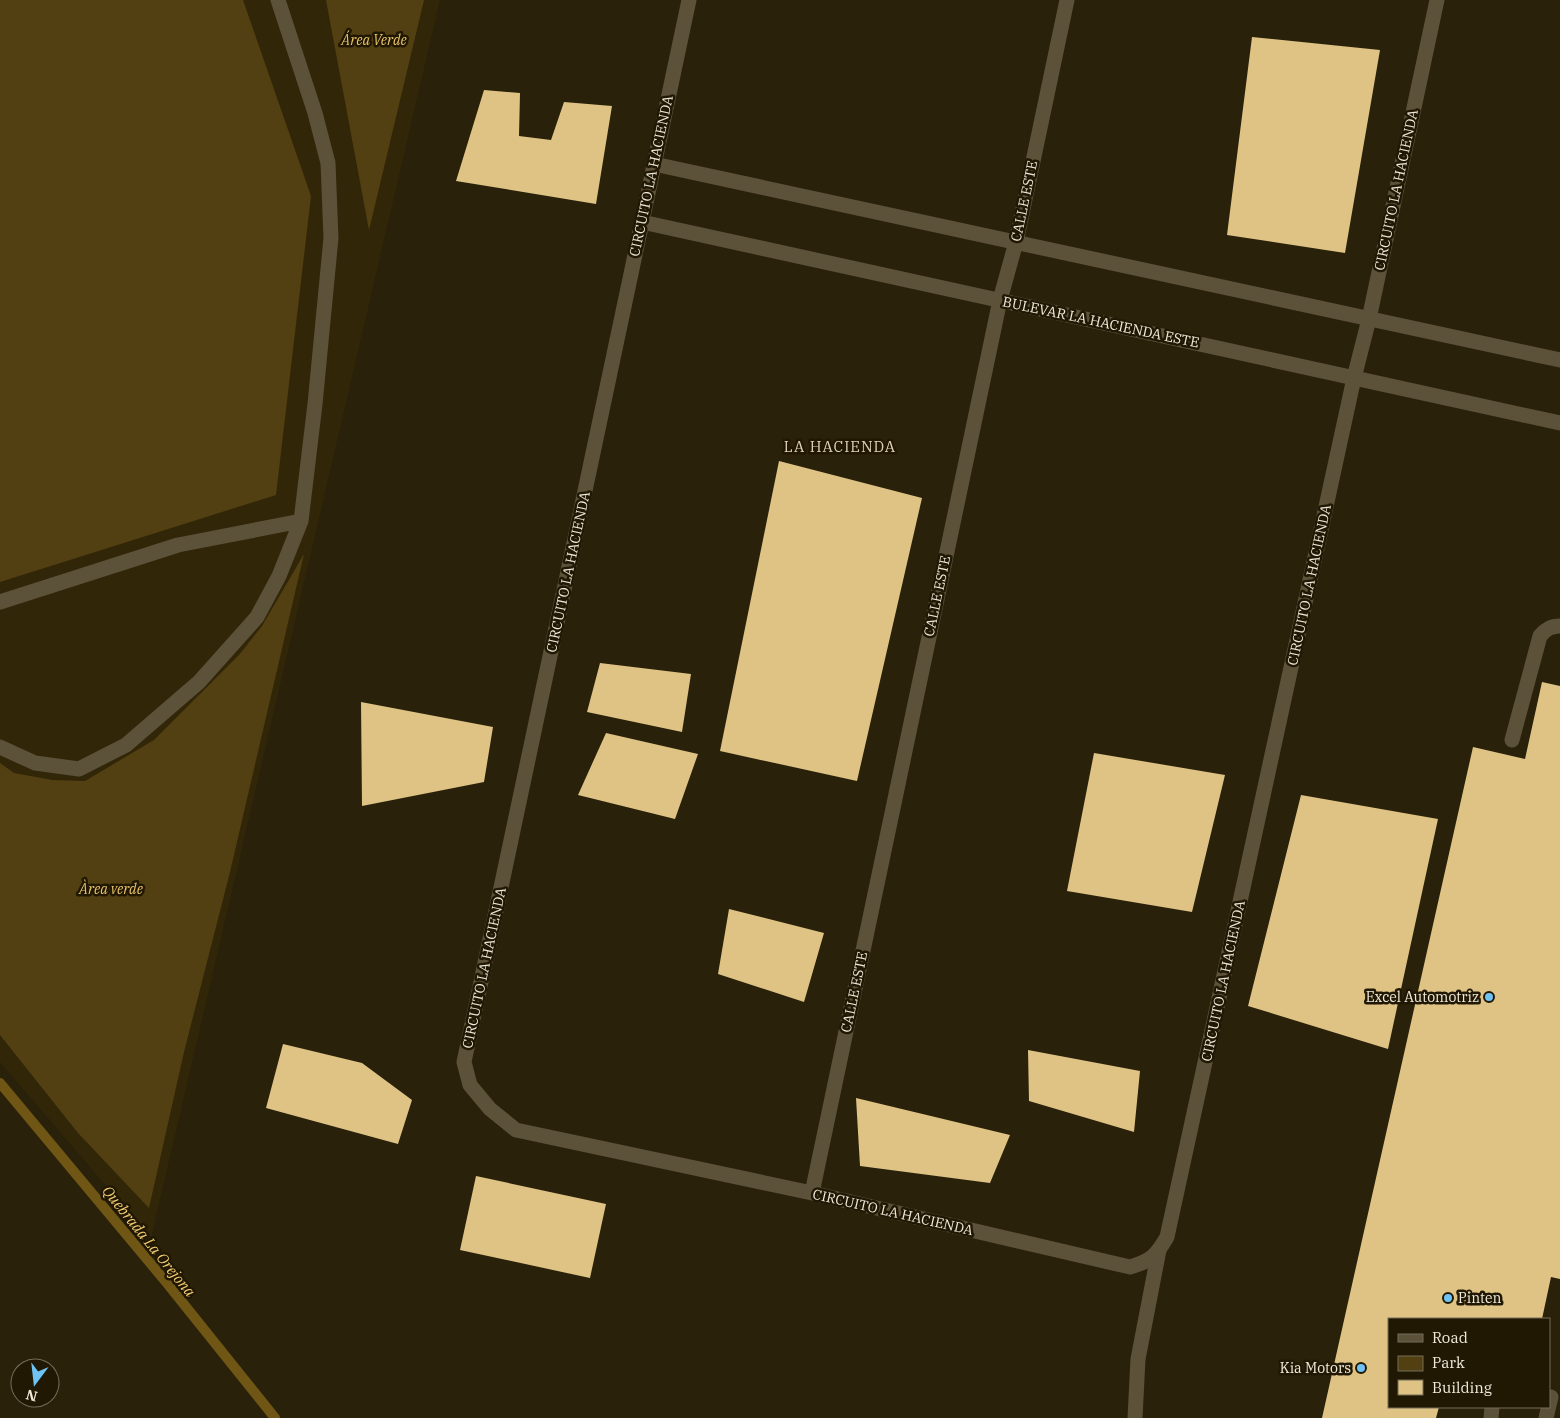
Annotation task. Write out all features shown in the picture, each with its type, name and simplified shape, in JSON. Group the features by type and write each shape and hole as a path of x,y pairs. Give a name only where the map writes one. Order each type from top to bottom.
{"street":[{"path":"0,746 35,763 79,769 126,745 199,682 257,618 279,576 301,521 315,404 331,238 328,163 315,113 278,0"},
{"name":"CIRCUITO LA HACIENDA","path":"688,0 464,1062 470,1085 490,1109 516,1130 812,1193 1130,1267 1147,1262 1159,1250 1167,1237 1437,0"},
{"name":"CALLE ESTE","path":"812,1193 1000,300 1016,242 1067,0"},
{"path":"654,164 1560,360"},
{"name":"BULEVAR LA HACIENDA ESTE","path":"642,222 1560,423"},
{"path":"0,602 178,545 301,521"},
{"path":"1512,740 1540,636 1553,626 1560,626"},
{"path":"1135,1418 1138,1359 1159,1250"},
{"path":"1550,1401 1551,1397"}],"shaded area":[{"path":"0,0 440,0 151,1238 0,1062"}],"green space":[{"path":"0,0 243,0 311,196 276,495 0,582"},
{"name":"Área Verde","path":"326,0 424,0 369,230"},
{"name":"Àrea verde","path":"304,554 230,872 184,1052 149,1208 78,1133 0,1035 0,763 14,773 52,780 85,781 154,740 239,655 262,626"}],"building":[{"path":"1252,37 1380,50 1345,253 1227,235"},
{"path":"484,90 520,93 519,136 551,140 564,102 612,106 596,204 456,181"},
{"path":"779,461 922,498 857,781 720,751"},
{"path":"600,663 691,674 682,732 587,712"},
{"name":"Excel Automotriz","path":"1542,682 1560,686 1560,1279 1551,1277 1542,1318 1388,1318 1388,1408 1439,1408 1436,1418 1322,1418 1473,747 1525,759"},
{"path":"361,702 493,727 484,782 362,806"},
{"path":"606,733 698,754 675,819 578,795"},
{"path":"1094,753 1225,775 1192,912 1067,891"},
{"path":"1301,795 1438,819 1388,1049 1248,1006"},
{"path":"729,909 824,933 804,1002 718,974"},
{"path":"283,1044 362,1063 412,1100 398,1144 266,1108"},
{"path":"1028,1050 1140,1071 1134,1132 1029,1101"},
{"path":"856,1098 1010,1135 990,1183 860,1166"},
{"path":"476,1176 606,1204 590,1278 460,1250"}],"waterway":[{"name":"Quebrada La Orejona","path":"0,1083 166,1282 275,1418"}],"place":[{"name":"Excel Automotriz","path":"1489,997"},
{"name":"Pinten","path":"1448,1298"},
{"name":"Kia Motors","path":"1361,1368"}],"district":[{"name":"LA HACIENDA","path":"840,446"}]}
